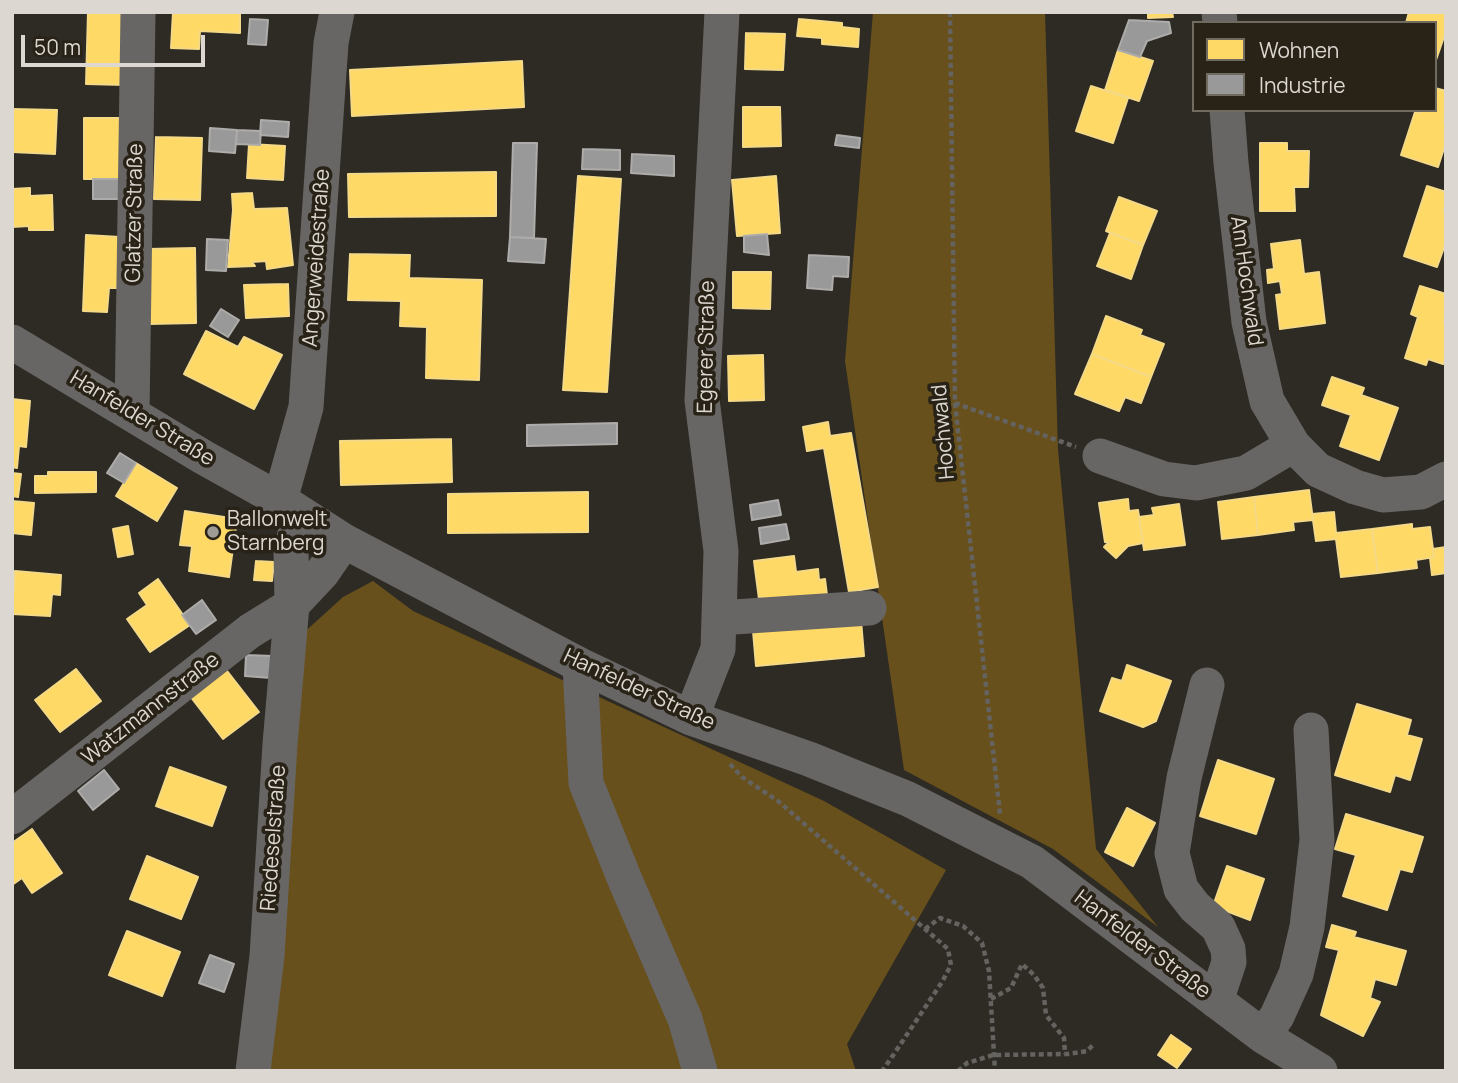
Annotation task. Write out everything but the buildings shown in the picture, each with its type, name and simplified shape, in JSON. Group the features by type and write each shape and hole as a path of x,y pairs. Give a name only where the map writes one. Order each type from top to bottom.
{"street":[{"name":"Glatzer Straße","path":"132,414 138,12"},
{"name":"Angerweidestraße","path":"292,605 290,506 306,407 331,43 337,12"},
{"name":"Egerer Straße","path":"691,718 718,649 721,551 702,400 722,12"},
{"name":"Am Hochwald","path":"1227,112 1249,322 1267,401 1293,445 1318,470 1355,488 1383,495 1421,492 1446,479"},
{"name":"Hanfelder Straße","path":"12,342 290,506 344,541 580,665 691,718 809,759 908,799 1032,862 1263,1036 1320,1071"},
{"path":"1100,456 1164,479 1196,483 1246,473 1293,445"},
{"name":"Watzmannstraße","path":"12,817 250,631 292,605 322,573 344,541"},
{"name":"Riedeselstraße","path":"253,1071 267,956 292,605"},
{"path":"719,618 869,608"},
{"path":"580,665 586,783 685,1019 700,1071"},
{"path":"1207,685 1184,778 1172,853 1181,889 1195,907 1218,927 1228,949 1229,962 1216,1001"},
{"path":"1263,1036 1277,1016 1296,974 1307,927 1317,840 1311,730"}],"path":[{"name":"Hochwald","path":"950,12 955,403 1003,848"},
{"path":"955,403 1100,456"},
{"path":"725,758 742,777 778,801 948,949 951,965 942,982 882,1071"},
{"path":"925,929 940,918 963,926 982,943 989,971 995,1071"},
{"path":"991,999 1011,988 1021,964 1034,975 1043,989 1046,1015 1064,1038 1066,1054"},
{"path":"958,1071 967,1063 993,1055 1066,1054 1087,1051 1094,1044"}],"shaded area":[{"path":"873,12 1045,12 1058,450 1096,849 1158,927 1053,849 904,770 845,361"},
{"path":"373,581 413,611 824,801 946,870 847,1044 856,1071 249,1071 288,647 343,597"}],"place":[{"name":"Ballonwelt Starnberg","path":"213,532"}]}
